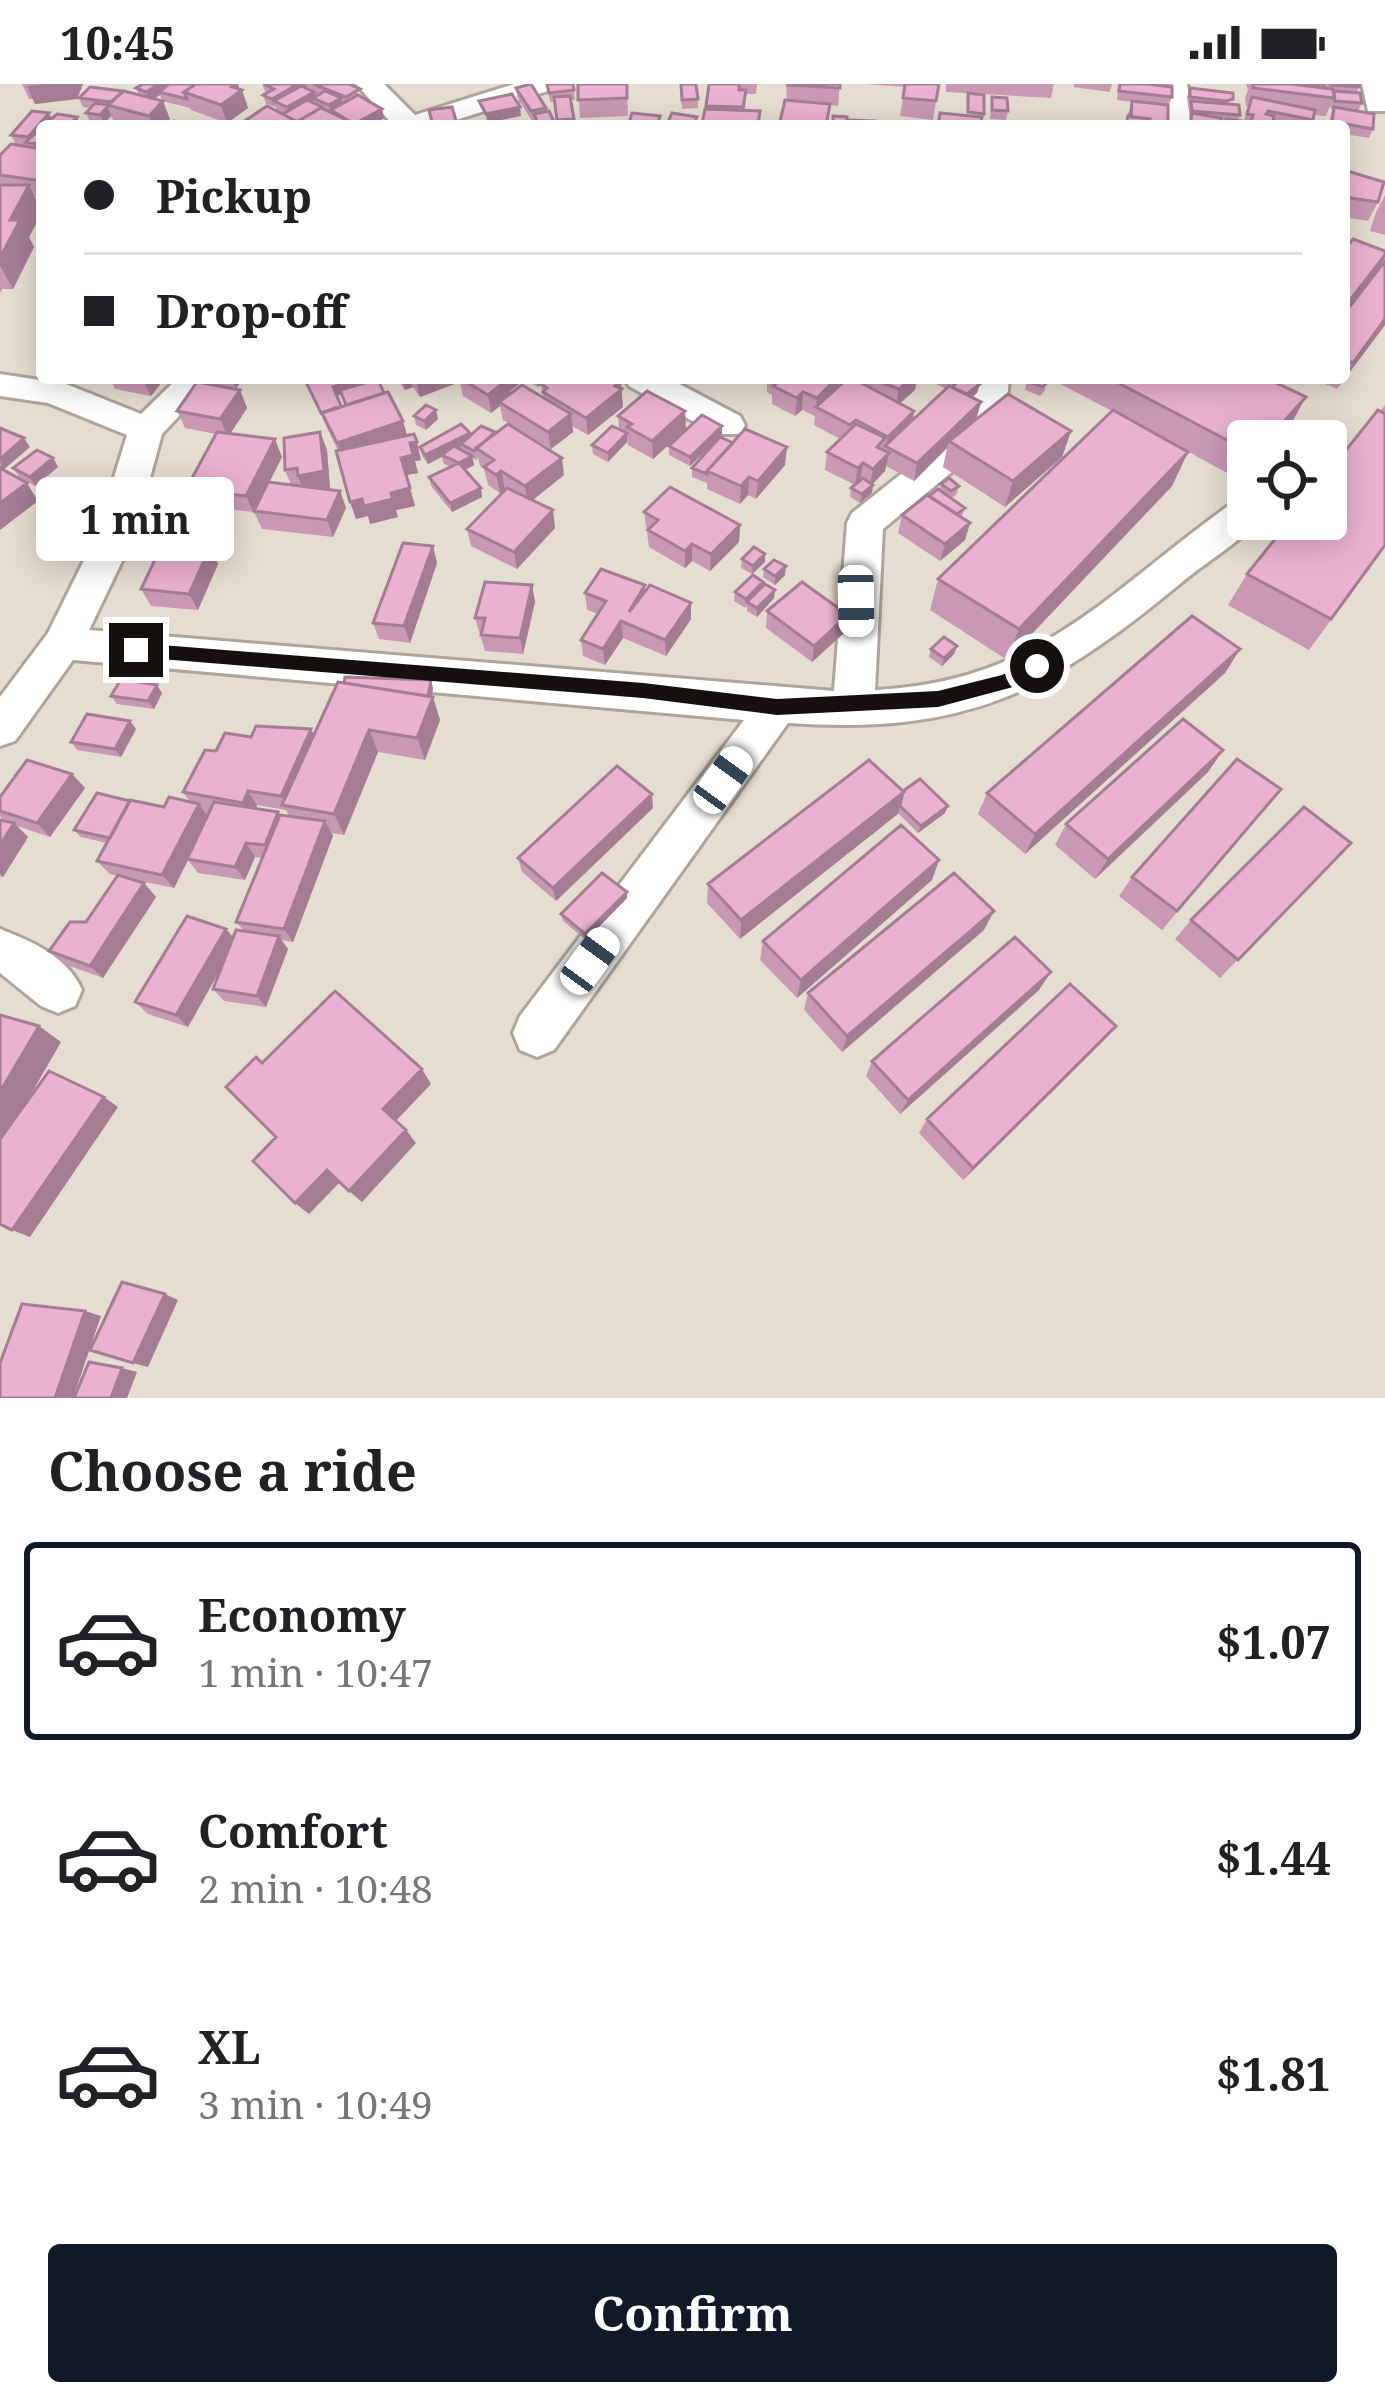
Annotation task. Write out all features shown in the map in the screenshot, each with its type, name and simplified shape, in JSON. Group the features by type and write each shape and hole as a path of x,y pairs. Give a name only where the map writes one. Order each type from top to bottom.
{"street":[{"path":"369,84 403,120"},
{"path":"424,120 542,84"},
{"path":"1174,84 1179,120"},
{"path":"0,729 63,643 116,536 146,429 192,384"},
{"path":"651,384 728,425"},
{"path":"854,707 856,601 866,523 976,433 989,412 991,384"},
{"path":"0,385 53,392 146,429"},
{"path":"63,643 381,673 643,690 777,707 854,707 938,699 1006,682 1067,650 1227,526"},
{"path":"537,1034 777,707"},
{"path":"0,951 23,960 58,990"}],"building":[{"path":"159,84 146,92 136,88"},
{"path":"169,84 196,84 184,92 187,99 159,92"},
{"path":"196,84 236,84 232,87 242,90 221,105 184,92"},
{"path":"264,84 298,84 272,99 263,95 274,89"},
{"path":"313,84 349,84 360,89 346,97"},
{"path":"531,84 546,108 531,111 516,88"},
{"path":"547,84 573,84 574,90 549,93"},
{"path":"578,84 627,84 627,98 578,100"},
{"path":"681,84 696,84 698,99 682,100"},
{"path":"709,84 739,84 739,90 746,90 743,107 706,106"},
{"path":"840,84 840,88 788,85"},
{"path":"905,84 939,84 936,101 903,98"},
{"path":"1120,84 1172,87 1172,97 1119,91"},
{"path":"1253,84 1333,89 1334,98 1253,88"},
{"path":"301,86 314,92 287,107 274,101"},
{"path":"90,87 122,91 112,102 79,98"},
{"path":"1190,88 1233,93 1233,99 1190,97"},
{"path":"124,91 163,101 149,116 107,105"},
{"path":"325,91 341,98 329,105 313,98"},
{"path":"1334,91 1360,93 1362,103 1335,101"},
{"path":"968,93 984,95 984,114 968,112"},
{"path":"512,94 520,107 486,114 479,101"},
{"path":"358,95 382,109 361,120 347,120 331,110"},
{"path":"570,96 574,119 557,120 554,97"},
{"path":"992,97 1007,98 1008,111 992,110"},
{"path":"1252,97 1315,110 1313,120 1268,111 1273,120 1252,120 1253,115 1247,114"},
{"path":"307,100 322,107 300,120 283,114"},
{"path":"785,100 830,104 827,120 780,120"},
{"path":"1132,101 1168,105 1168,120 1131,117"},
{"path":"1191,101 1239,105 1240,115 1192,111"},
{"path":"95,103 109,105 100,115 86,113"},
{"path":"267,106 294,120 246,120"},
{"path":"452,107 456,120 432,120 429,110"},
{"path":"1334,107 1374,114 1373,129 1350,125 1350,120 1332,120"},
{"path":"321,108 347,120 300,120"},
{"path":"705,109 760,111 759,120 703,120"},
{"path":"32,111 49,113 36,120 28,137 11,135"},
{"path":"549,111 553,120 536,120 534,114"},
{"path":"632,113 660,116 659,120 630,120"},
{"path":"672,113 697,117 696,120 669,120"},
{"path":"940,113 982,117 981,120 939,120"},
{"path":"1192,113 1221,118 1221,120 1191,120"},
{"path":"57,114 77,117 74,120 50,120"},
{"path":"11,144 36,148 36,180 0,175 0,155"},
{"path":"1350,172 1384,182 1378,202 1350,198"},
{"path":"0,185 29,185 10,220 20,220 0,258"},
{"path":"1353,239 1385,255 1350,300"},
{"path":"1385,261 1385,319 1353,363 1350,306"},
{"path":"196,384 240,390 220,419 177,411"},
{"path":"307,384 342,384 333,387 341,406 321,413"},
{"path":"380,384 384,393 346,405 340,390"},
{"path":"470,384 502,384 488,395"},
{"path":"541,384 617,384 622,389 586,418 543,392 547,388"},
{"path":"831,384 817,398 803,392 797,398 773,386"},
{"path":"841,384 863,384 914,411 888,437 816,407"},
{"path":"955,384 980,384 967,394 952,387"},
{"path":"1120,384 1279,384 1306,397 1285,420 1227,420 1227,440"},
{"path":"522,385 571,414 548,432 499,402"},
{"path":"949,386 981,402 917,463 885,446"},
{"path":"647,391 685,411 652,441 618,416"},
{"path":"388,392 403,421 337,443 322,413"},
{"path":"1008,394 1071,431 1013,481 949,441"},
{"path":"426,405 436,410 424,421 414,416"},
{"path":"1113,410 1188,452 1019,629 938,579"},
{"path":"1378,410 1385,414 1385,545 1331,619 1247,574 1274,540 1347,540 1347,449"},
{"path":"702,415 722,426 690,457 669,446"},
{"path":"461,424 470,433 425,455 420,447"},
{"path":"508,424 562,458 525,486 484,467 494,460 476,448"},
{"path":"856,424 885,438 877,447 889,453 873,469 863,463 858,468 827,452"},
{"path":"481,426 495,432 474,451 461,444"},
{"path":"612,426 627,433 608,453 592,445"},
{"path":"0,428 24,438 0,459"},
{"path":"745,429 787,447 758,481 749,477 741,486 707,471"},
{"path":"217,432 275,439 246,496 186,489"},
{"path":"320,432 324,471 298,476 297,468 285,470 284,438"},
{"path":"414,434 413,455 401,458 410,488 391,493 393,499 364,506 362,499 350,502 336,451"},
{"path":"720,437 733,443 707,474 692,468"},
{"path":"454,446 472,456 459,463 442,455"},
{"path":"37,450 53,458 30,477 13,468"},
{"path":"459,463 481,488 450,503 429,477"},
{"path":"0,468 27,483 0,503"},
{"path":"863,478 873,485 862,494 851,488"},
{"path":"949,478 959,486 951,491 941,484"},
{"path":"268,482 340,491 327,520 254,511"},
{"path":"670,487 740,525 711,554 692,544 685,551 648,530 658,520 644,512"},
{"path":"507,488 553,510 514,552 467,529"},
{"path":"938,489 965,508 957,514 929,496"},
{"path":"927,495 970,523 945,544 902,515"},
{"path":"163,543 210,547 189,594 141,589"},
{"path":"403,543 433,546 404,626 373,623"},
{"path":"754,547 765,554 753,566 742,559"},
{"path":"774,560 786,566 775,576 764,569"},
{"path":"601,569 645,585 629,612 650,585 691,603 665,640 621,621 603,649 581,640 606,601 585,593"},
{"path":"753,575 763,582 746,599 735,592"},
{"path":"485,582 532,585 520,638 481,635 485,618 475,618"},
{"path":"802,582 848,615 814,646 767,611"},
{"path":"765,584 775,590 757,608 747,602"},
{"path":"1192,616 1240,649 1035,834 987,793"},
{"path":"944,637 957,646 944,658 931,649"},
{"path":"345,677 431,680 428,696 344,683"},
{"path":"121,679 157,685 148,701 111,696"},
{"path":"338,682 433,697 417,738 369,730 334,814 282,805"},
{"path":"87,714 130,721 115,749 71,742"},
{"path":"1183,719 1223,750 1108,859 1066,824"},
{"path":"256,726 311,729 281,796 248,791 243,803 183,792 205,750 216,751 225,733 251,737"},
{"path":"1237,759 1281,789 1177,911 1132,877"},
{"path":"27,760 72,774 37,823 0,811 0,797"},
{"path":"869,760 904,792 741,920 708,884"},
{"path":"617,766 652,794 553,888 518,858"},
{"path":"920,779 948,806 921,826 900,806 903,791"},
{"path":"97,793 130,801 110,838 74,830"},
{"path":"169,797 199,804 162,875 97,861 130,800 164,807"},
{"path":"214,802 278,812 265,845 246,843 235,867 187,859"},
{"path":"1304,807 1351,843 1238,960 1191,920"},
{"path":"280,815 325,821 284,929 236,922"},
{"path":"0,820 14,823 0,845"},
{"path":"901,825 939,860 801,980 763,941"},
{"path":"602,873 627,892 585,934 561,914"},
{"path":"954,873 994,911 847,1036 808,993"},
{"path":"118,875 144,883 90,966 49,951 70,922 86,922"},
{"path":"187,916 226,929 176,1015 135,1002"},
{"path":"236,930 279,936 257,996 213,989"},
{"path":"1015,937 1051,972 908,1100 872,1061"},
{"path":"1070,984 1116,1026 973,1168 927,1119"},
{"path":"335,991 422,1069 383,1109 406,1130 349,1191 327,1170 295,1203 253,1161 276,1137 226,1087 256,1057 262,1063"},
{"path":"0,1015 39,1026 0,1092"},
{"path":"49,1071 104,1097 12,1230 0,1224 0,1139"},
{"path":"122,1282 165,1294 133,1363 90,1350"},
{"path":"22,1304 85,1311 55,1398 0,1398 0,1363"},
{"path":"89,1362 122,1368 111,1398 74,1398"}],"route":[{"path":"136,650 381,673 643,690 777,707 854,707 938,699 1006,682 1037,666"}]}
